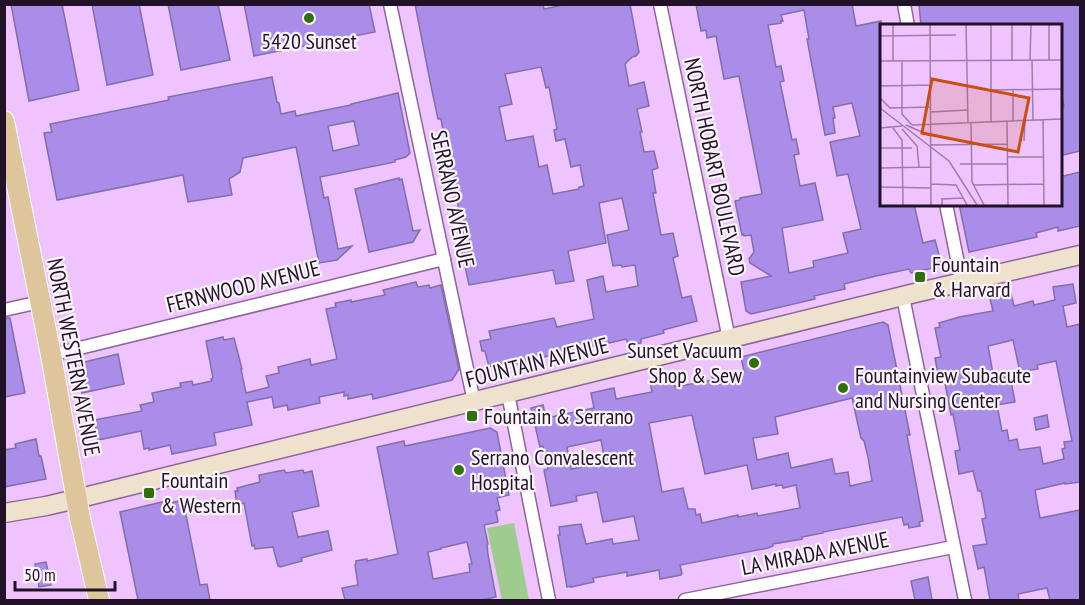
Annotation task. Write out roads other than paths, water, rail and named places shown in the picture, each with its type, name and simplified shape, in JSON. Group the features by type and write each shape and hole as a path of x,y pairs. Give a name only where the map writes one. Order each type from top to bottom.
{"main road":[{"name":"NORTH WESTERN AVENUE","path":"4,121 51,355 76,500 99,600"}],"street":[{"name":"SERRANO AVENUE","path":"390,4 474,402"},
{"name":"NORTH HOBART BOULEVARD","path":"660,4 729,339"},
{"path":"904,4 908,24"},
{"path":"945,206 962,283"},
{"name":"FOUNTAIN AVENUE","path":"4,513 76,500 1080,255"},
{"name":"FERNWOOD AVENUE","path":"51,355 444,258"},
{"path":"903,297 965,600"},
{"path":"4,309 40,302"},
{"path":"508,393 549,600"},
{"name":"LA MIRADA AVENUE","path":"686,600 953,547"}],"place":[{"name":"5420 Sunset","path":"309,18"},
{"name":"Fountain & Harvard","path":"920,277"},
{"name":"Sunset Vacuum Shop & Sew","path":"754,363"},
{"name":"Fountainview Subacute and Nursing Center","path":"843,388"},
{"name":"Fountain & Serrano","path":"472,416"},
{"name":"Serrano Convalescent Hospital","path":"459,470"},
{"name":"Fountain & Western","path":"149,493"}]}
